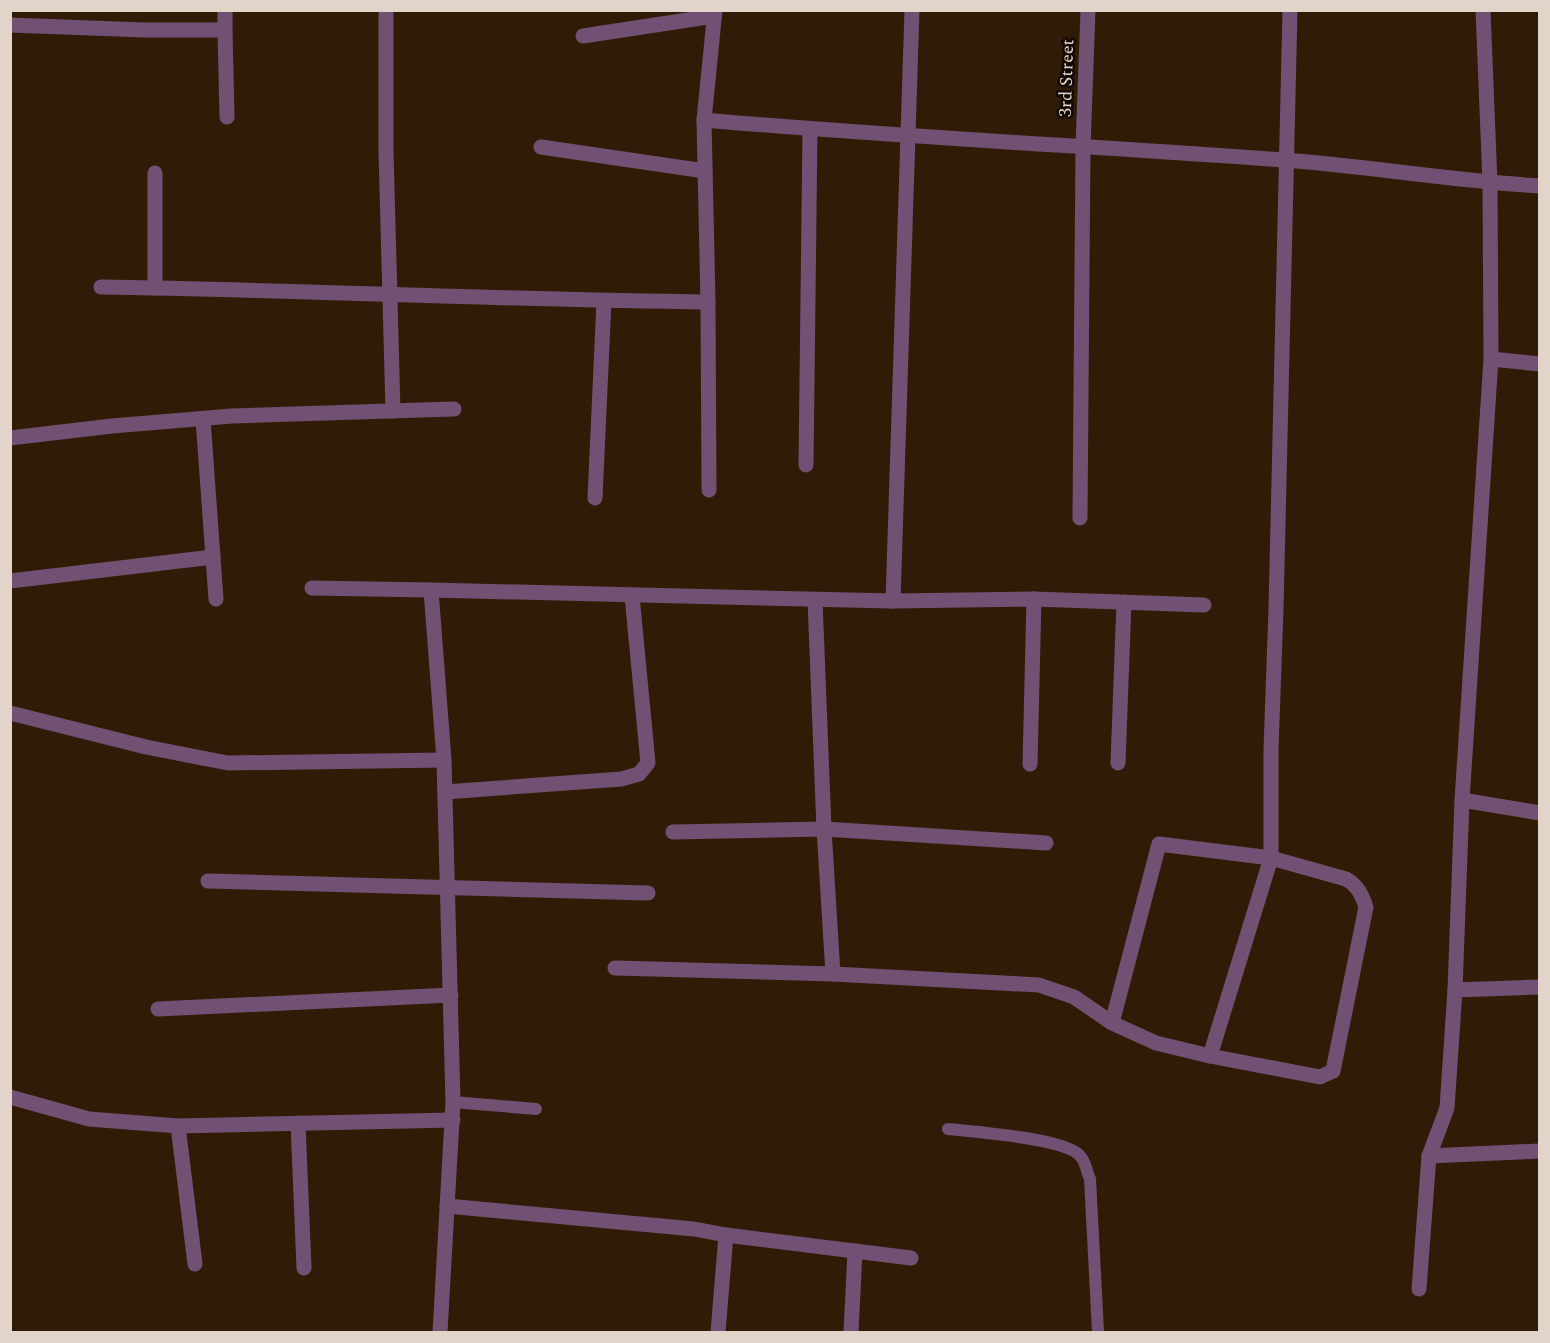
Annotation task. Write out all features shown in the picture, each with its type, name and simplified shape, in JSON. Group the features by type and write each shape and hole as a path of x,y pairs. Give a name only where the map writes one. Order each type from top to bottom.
{"street":[{"path":"225,10 227,117"},
{"path":"386,10 386,150 393,411"},
{"path":"892,601 912,10"},
{"name":"3rd Street","path":"1080,518 1083,147 1088,10"},
{"path":"1210,1056 1271,858 1271,750 1290,10"},
{"path":"1419,1289 1429,1156 1447,1108 1455,990 1462,800 1491,359 1490,183 1484,10"},
{"path":"583,36 714,13 704,120 710,490"},
{"path":"10,25 144,30 225,30"},
{"path":"704,120 1286,160 1490,183 1539,186"},
{"path":"806,465 810,129"},
{"path":"541,147 705,171"},
{"path":"155,173 155,288"},
{"path":"101,287 708,302"},
{"path":"595,498 604,301"},
{"path":"1491,359 1539,364"},
{"path":"10,438 112,426 203,419 454,409"},
{"path":"203,419 216,599"},
{"path":"10,581 213,557"},
{"path":"312,588 815,600 1034,599 1204,605"},
{"path":"431,590 446,792 453,1102 440,1332"},
{"path":"446,792 621,779 639,774 648,763 632,596"},
{"path":"1030,764 1034,599"},
{"path":"815,600 824,829 833,974"},
{"path":"1118,763 1124,602"},
{"path":"10,713 146,747 228,763 444,760"},
{"path":"1462,800 1539,813"},
{"path":"673,832 824,829 1046,843"},
{"path":"615,968 833,974 1039,985 1074,998 1112,1023 1156,1043 1320,1077 1333,1071 1366,908 1362,895 1355,884 1346,879 1271,858 1159,844 1112,1023"},
{"path":"208,881 648,893"},
{"path":"1455,990 1539,987"},
{"path":"158,1009 451,995"},
{"path":"10,1097 89,1119 178,1126 453,1120"},
{"path":"298,1123 303,1268"},
{"path":"178,1126 195,1264"},
{"path":"1429,1156 1539,1151"},
{"path":"447,1206 694,1229 911,1258"},
{"path":"718,1332 726,1235"},
{"path":"851,1332 855,1251"}],"lane":[{"path":"453,1102 536,1108"},
{"path":"948,1129 1064,1146 1081,1156 1090,1179 1098,1332"}]}
